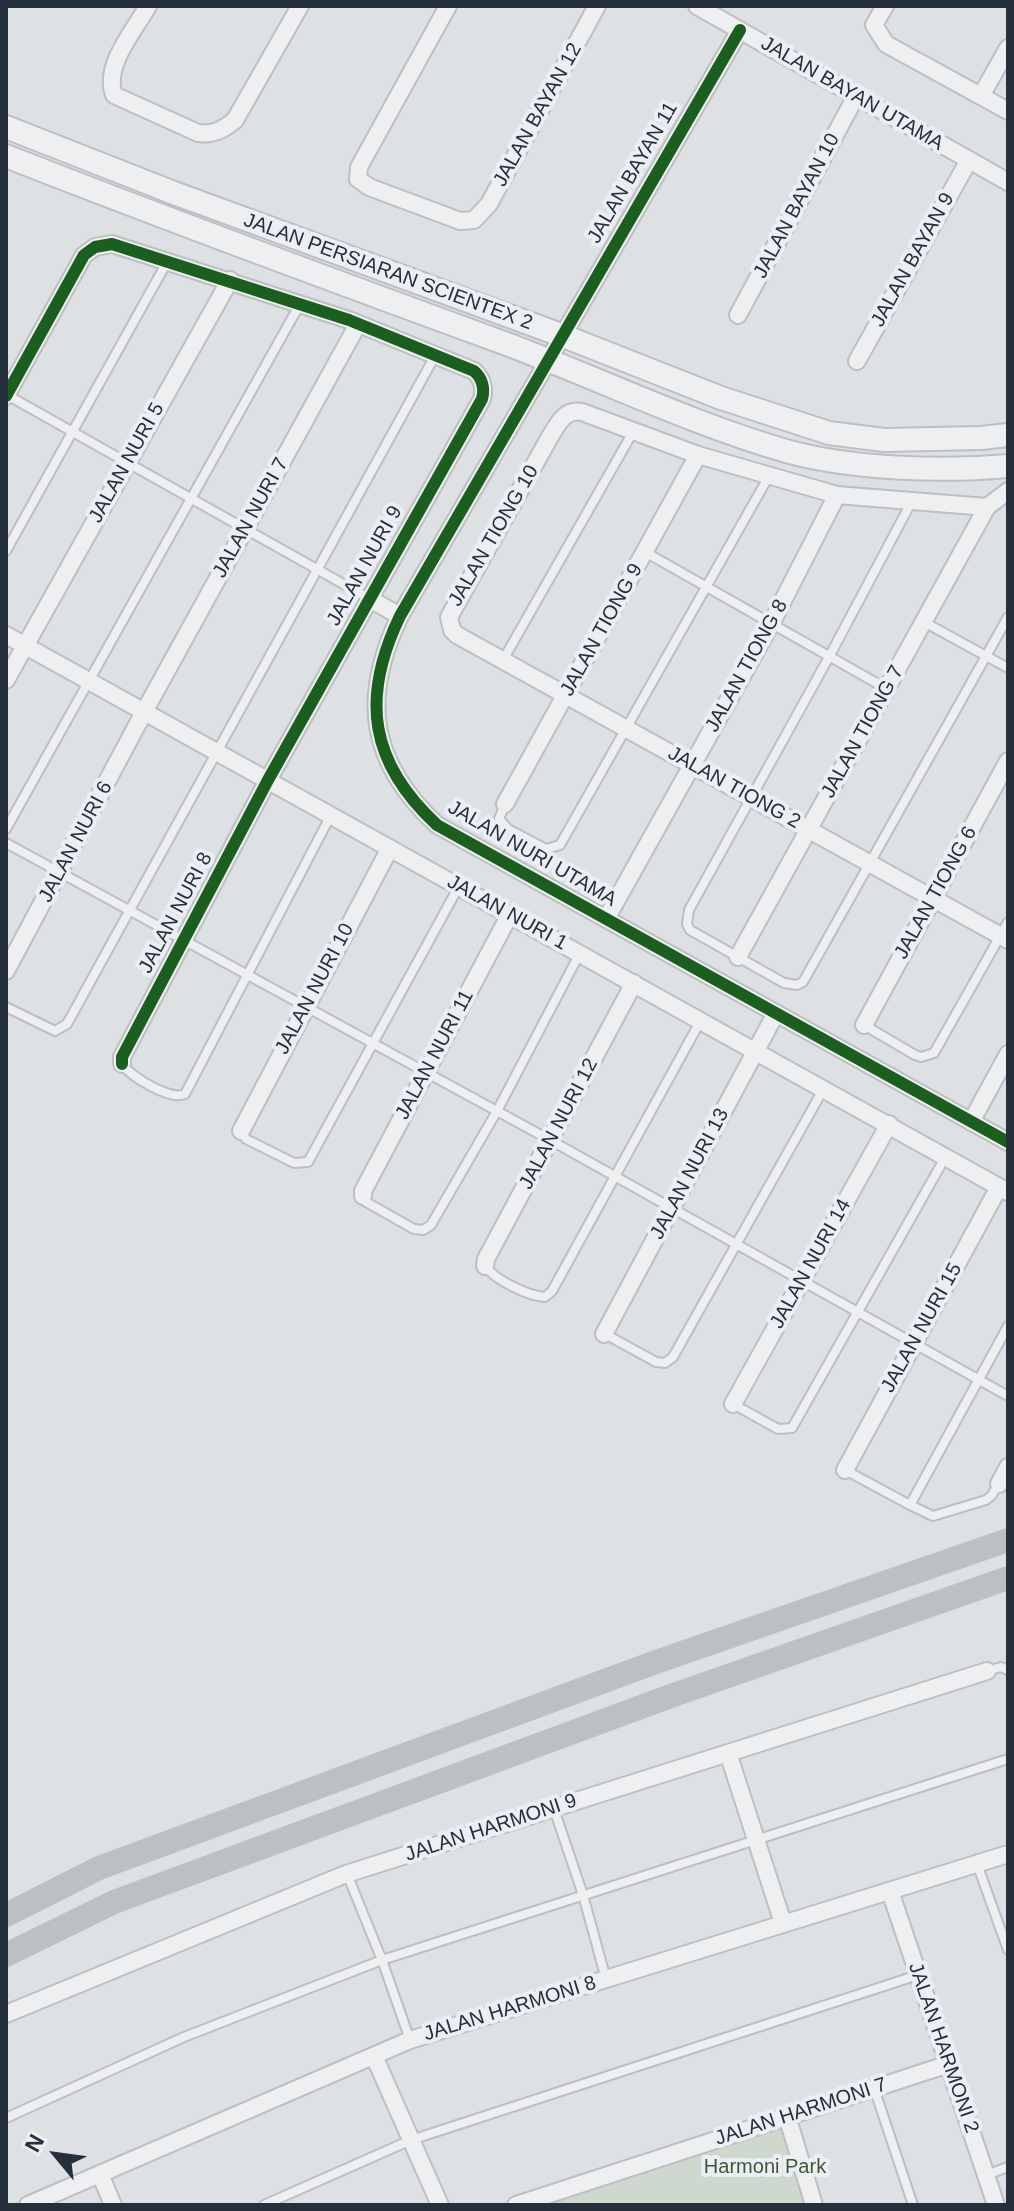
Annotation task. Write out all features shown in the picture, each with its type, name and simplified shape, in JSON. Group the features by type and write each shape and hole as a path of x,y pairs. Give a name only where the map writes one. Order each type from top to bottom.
{"main road":[{"path":"6,1915 99,1868 656,1662 1008,1540"},
{"path":"6,1955 114,1902 668,1697 1008,1578"}],"street":[{"path":"148,6 113,67 111,87 114,95 198,133 209,135 227,127 243,107 300,6"},
{"name":"JALAN BAYAN 12","path":"448,6 359,167 358,179 369,187 460,221 474,220 489,204 597,6"},
{"name":"JALAN BAYAN UTAMA","path":"697,6 1008,182"},
{"path":"885,6 874,25 886,44 1008,111"},
{"name":"JALAN BAYAN 11","path":"561,335 740,30"},
{"path":"981,96 1008,48"},
{"name":"JALAN BAYAN 10","path":"738,315 856,96"},
{"name":"JALAN PERSIARAN SCIENTEX 2","path":"6,127 188,199 561,335 721,398 829,433 884,440 1008,435"},
{"name":"JALAN PERSIARAN SCIENTEX 2","path":"7,158 163,219 547,359 712,426 789,452 879,467 980,469 1008,466"},
{"name":"JALAN BAYAN 9","path":"857,361 969,160"},
{"path":"6,395 84,255 95,247 112,244 301,304 436,354"},
{"name":"JALAN NURI 5","path":"6,680 230,280"},
{"name":"JALAN NURI 7","path":"144,712 358,324"},
{"name":"JALAN NURI UTAMA","path":"561,335 400,616 380,665 376,691 377,722 385,754 397,780 414,803 437,825 1008,1142"},
{"name":"JALAN NURI 9","path":"268,780 482,399 482,380 474,371 436,354"},
{"name":"JALAN TIONG 10","path":"460,636 449,624 451,611 565,415 576,411 633,432"},
{"path":"633,432 698,455 837,495 987,507 1008,491"},
{"name":"JALAN TIONG 9","path":"505,804 698,455"},
{"name":"JALAN TIONG 8","path":"606,919 771,624 837,495"},
{"name":"JALAN TIONG 7","path":"738,957 987,507"},
{"path":"370,599 400,616"},
{"name":"JALAN NURI 1","path":"6,635 1003,1189"},
{"name":"JALAN TIONG 2","path":"460,636 871,864 1005,932"},
{"name":"JALAN NURI 6","path":"6,971 61,873 144,712"},
{"name":"JALAN TIONG 6","path":"864,1025 1008,761"},
{"name":"JALAN NURI 8","path":"122,1064 122,1057 268,780"},
{"name":"JALAN NURI 10","path":"241,1131 390,848"},
{"name":"JALAN NURI 11","path":"363,1196 510,914"},
{"name":"JALAN NURI 12","path":"485,1266 634,983"},
{"name":"JALAN NURI 13","path":"604,1334 776,1013"},
{"path":"971,1122 1008,1054"},
{"name":"JALAN NURI 14","path":"733,1404 889,1124"},
{"name":"JALAN NURI 15","path":"845,1470 1003,1189"},
{"path":"999,1484 1008,1467"},
{"name":"JALAN HARMONI 9","path":"6,2014 346,1874 987,1671"},
{"path":"728,1753 783,1923"},
{"name":"JALAN HARMONI 8","path":"28,2205 410,2040 1008,1854"},
{"name":"JALAN HARMONI 2","path":"890,1891 996,2205"},
{"path":"374,2056 440,2205"},
{"name":"JALAN HARMONI 7","path":"516,2205 949,2064"},
{"path":"787,2116 814,2205"},
{"path":"100,2174 113,2205"}],"lane":[{"path":"6,551 167,261"},
{"path":"6,829 301,304"},
{"path":"6,1007 50,1029 60,1031 64,1028 436,354"},
{"path":"6,395 370,599"},
{"path":"503,660 633,432"},
{"path":"505,804 499,819 508,829 546,849 560,845 770,475"},
{"path":"912,501 687,917 690,930 784,983 797,985 803,982 1008,617"},
{"path":"645,552 887,689"},
{"path":"924,622 1008,668"},
{"path":"122,1064 128,1072 171,1095 185,1094 331,815"},
{"path":"6,843 427,1072 1008,1396"},
{"path":"241,1131 246,1139 294,1163 308,1162 459,886"},
{"path":"864,1025 915,1055 921,1057 934,1053 1005,932"},
{"path":"363,1196 366,1202 414,1229 428,1228 497,1111 580,953"},
{"path":"485,1266 490,1273 535,1296 549,1294 701,1020"},
{"path":"604,1334 656,1362 670,1361 824,1088"},
{"path":"733,1404 778,1429 792,1428 946,1156"},
{"path":"910,1505 1008,1326"},
{"path":"845,1470 927,1514 936,1515 989,1498 999,1484"},
{"path":"987,1671 1001,1667 1008,1670"},
{"path":"6,2118 184,2037 382,1960 1008,1759"},
{"path":"553,1808 583,1895 606,1979"},
{"path":"977,1864 1008,1950"},
{"path":"346,1874 382,1960 410,2040"},
{"path":"264,2205 411,2140 918,1975"},
{"path":"874,2088 913,2205"},
{"path":"986,2175 1008,2167"}],"green space":[{"name":"Harmoni Park","path":"792,2119 822,2205 537,2205"}],"cycle path":[{"path":"740,30 400,616 379,675 376,702 378,728 385,754 397,778 437,825 1008,1142"},
{"path":"6,396 84,255 95,247 112,244 349,320 474,371 483,387 482,399 268,780 122,1057 122,1064"}]}
